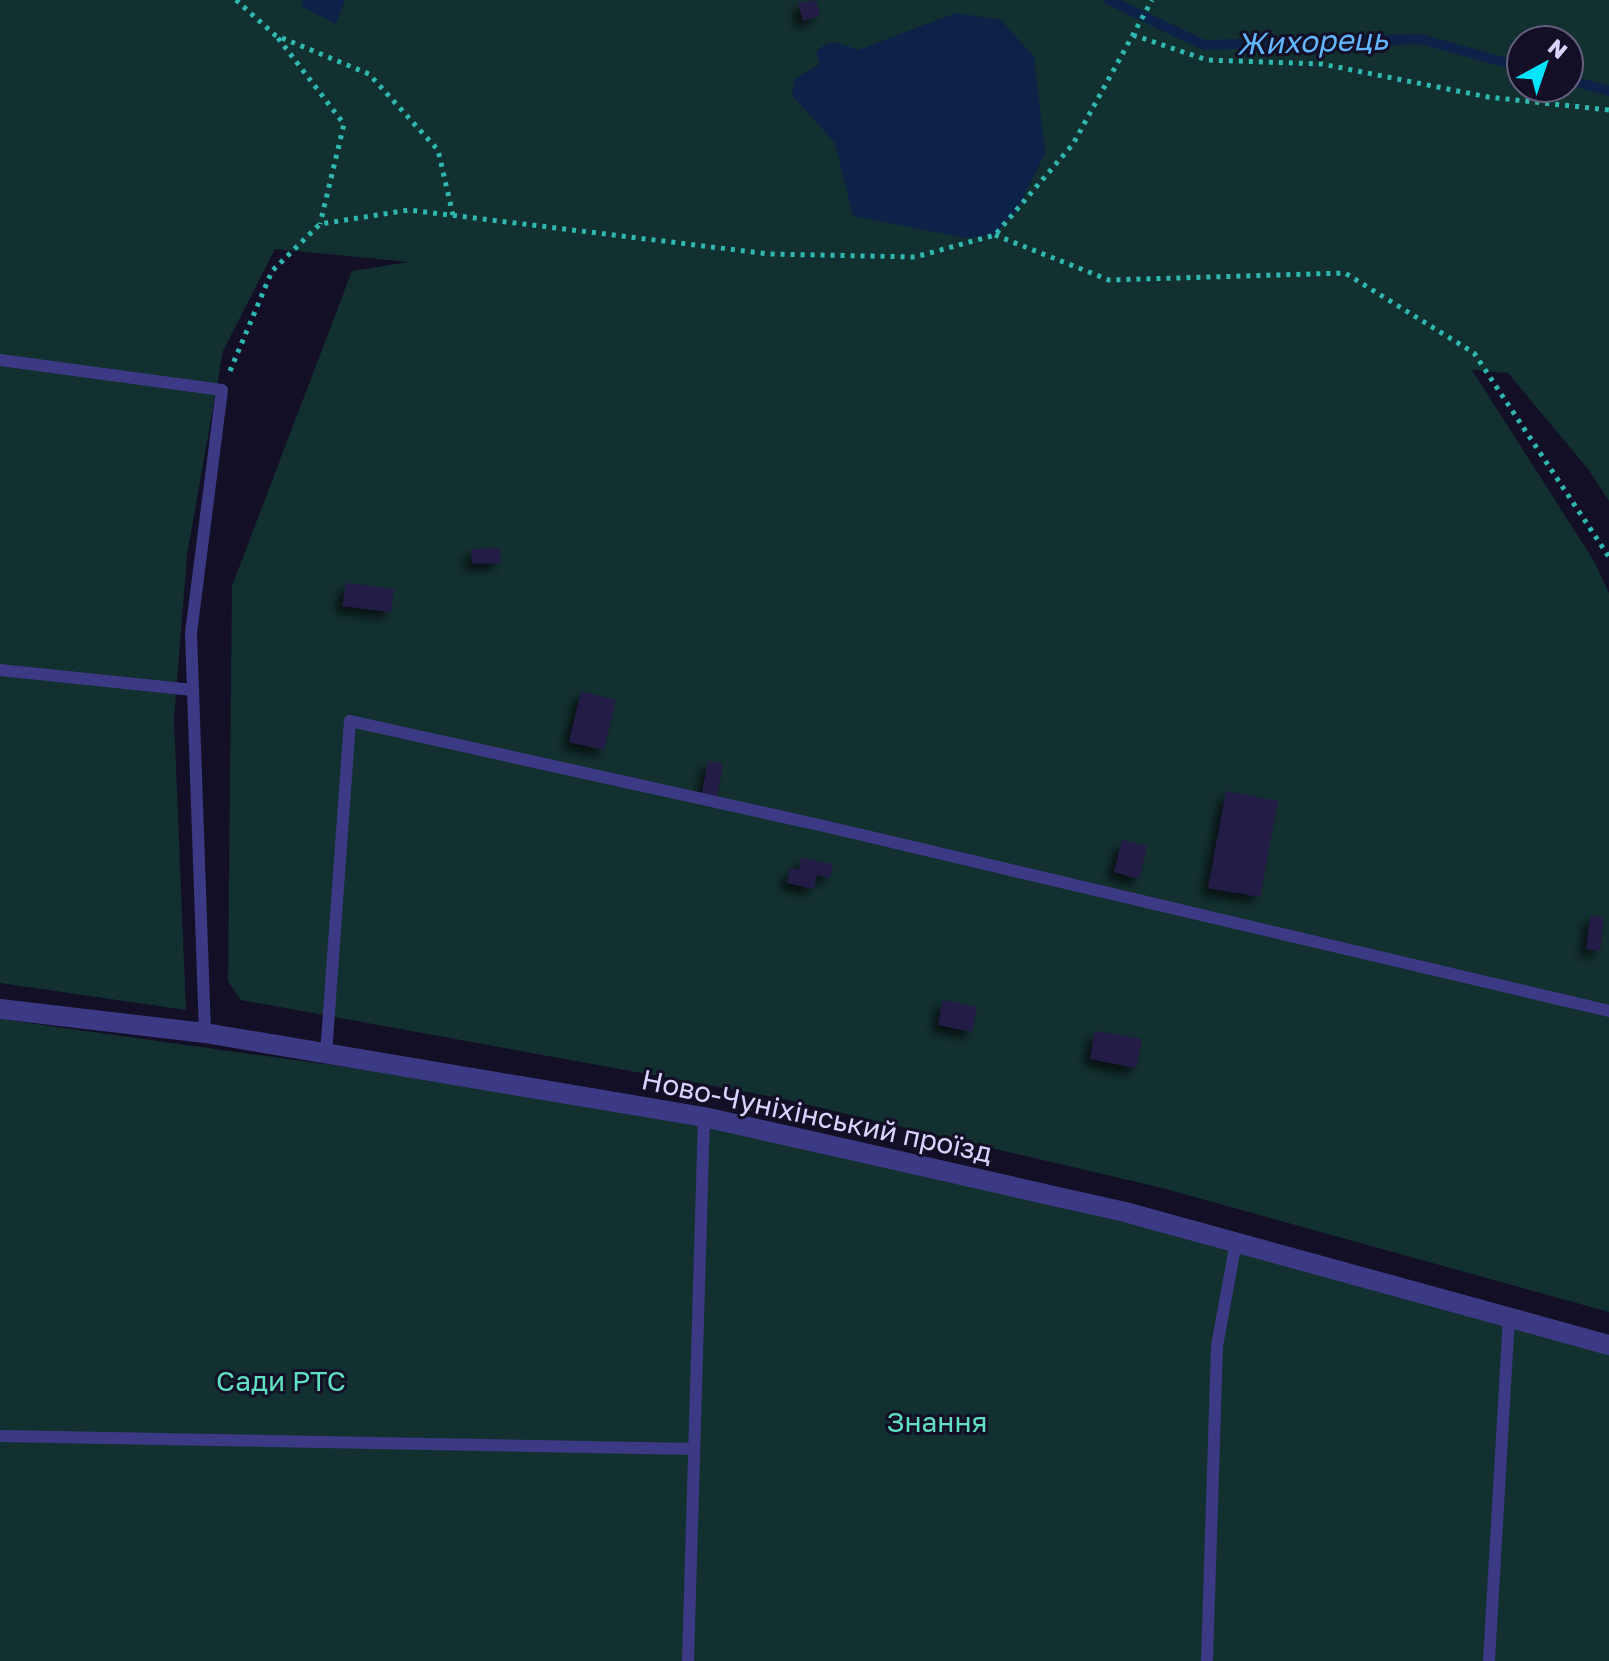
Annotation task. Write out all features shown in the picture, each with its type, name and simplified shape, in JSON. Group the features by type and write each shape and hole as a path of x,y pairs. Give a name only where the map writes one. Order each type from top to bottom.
{"street":[{"name":"Ново-Чуніхінський проїзд","path":"0,1009 205,1033 704,1117 1125,1212 1609,1345"}],"lane":[{"path":"0,360 222,390 191,633 205,1033"},
{"path":"0,670 193,690"},
{"path":"326,1054 350,721 824,826 1609,1011"},
{"path":"688,1661 704,1117"},
{"path":"1207,1661 1217,1346 1236,1242"},
{"path":"1489,1661 1509,1317"},
{"path":"0,1436 694,1449"}],"path":[{"path":"222,390 272,271 320,224 344,124 275,35 236,0"},
{"path":"320,224 409,210 769,254 915,257 995,235 1073,144 1152,0"},
{"path":"275,35 369,74 438,150 453,215"},
{"path":"1133,35 1207,60 1322,64 1488,97 1609,110"},
{"path":"995,235 1109,280 1345,273 1474,353 1609,557"}],"green space":[{"path":"0,0 1609,0 1609,501 1588,469 1508,373 1472,370 1594,561 1609,593 1609,1312 1162,1188 779,1098 241,1000 228,981 232,586 352,271 409,262 275,249 223,351 187,555 174,719 186,1010 0,983"},
{"name":"Сади РТС","path":"0,1019 704,1117 1508,1318 1609,1352 1609,1661 0,1661"}],"water":[{"path":"303,0 345,0 336,24 301,6"},
{"path":"956,13 1001,20 1034,57 1045,153 1015,214 992,236 965,238 853,216 835,143 792,95 795,79 820,64 816,52 826,44 840,44 858,50"}],"building":[{"path":"816,0 820,16 803,21 798,3"},
{"path":"500,548 501,563 472,564 471,549"},
{"path":"346,583 394,589 391,612 342,606"},
{"path":"581,691 616,700 604,750 569,742"},
{"path":"708,761 723,764 717,796 702,793"},
{"path":"1226,791 1278,801 1260,897 1208,888"},
{"path":"1122,840 1147,846 1139,879 1114,872"},
{"path":"801,858 833,864 830,878 817,875 814,889 787,883 790,868 799,870"},
{"path":"1591,915 1604,918 1600,951 1586,949"},
{"path":"943,1000 977,1007 972,1032 938,1025"},
{"path":"1095,1031 1142,1039 1136,1068 1090,1059"}],"waterway":[{"name":"Жихорець","path":"1109,0 1204,45 1421,39 1505,63"},
{"name":"Жихорець","path":"1585,84 1609,91"}],"park label":[{"name":"Знання","path":"937,1422"}]}
